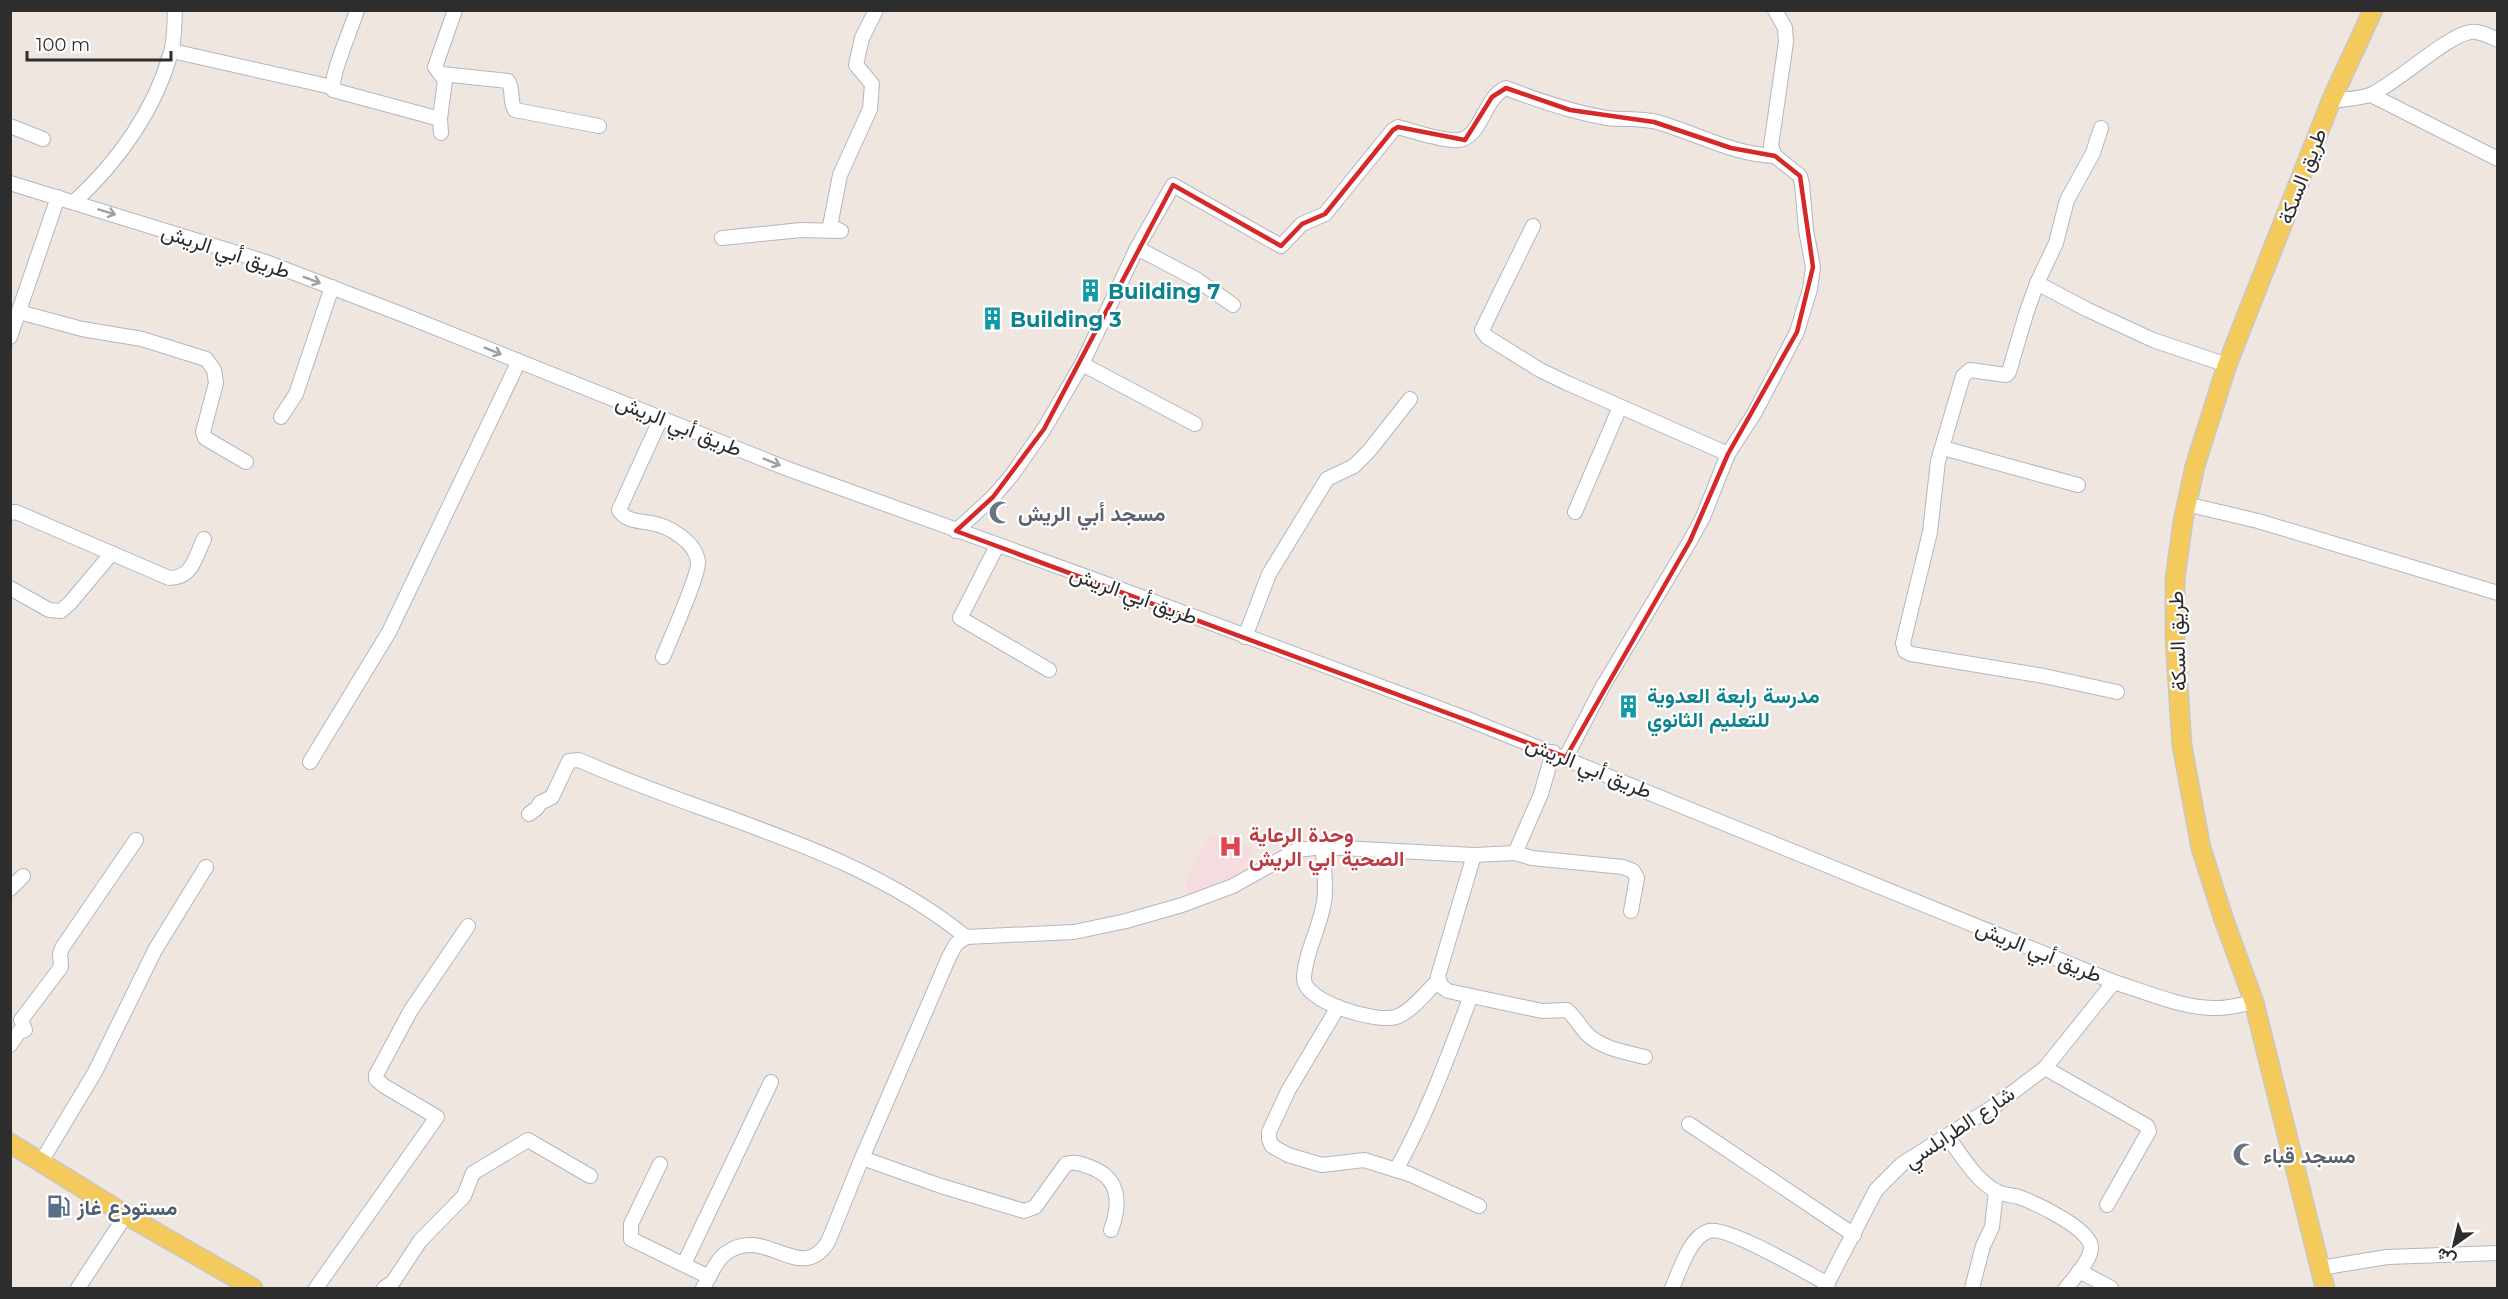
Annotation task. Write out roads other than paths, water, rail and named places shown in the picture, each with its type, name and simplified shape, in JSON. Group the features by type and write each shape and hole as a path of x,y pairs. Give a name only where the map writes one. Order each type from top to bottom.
{"main road":[{"name":"طريق السكة","path":"2325,1288 2254,1002 2201,848 2182,746 2175,639 2175,579 2186,504 2195,466 2227,365 2331,101 2373,10"},
{"path":"10,1143 126,1215 251,1288"}],"street":[{"path":"74,202 100,178 143,118 172,51 175,10"},
{"path":"332,87 357,10"},
{"path":"172,51 332,87 339,92 440,126 445,80 435,67 455,10"},
{"path":"722,238 801,230 841,231 830,226 840,175 870,109 872,84 856,65 862,38 876,10"},
{"path":"1515,853 1560,755 1695,533 1728,454 1786,356 1797,332 1814,267 1806,230 1800,176 1775,156 1771,146 1786,42 1785,28 1775,10"},
{"path":"2331,101 2371,95 2461,35 2476,32 2498,40"},
{"path":"442,74 508,81 511,85 512,105 515,110 599,126"},
{"path":"956,531 993,497 1012,475 1044,429 1082,364 1137,248 1173,185 1281,246 1302,224 1325,214 1393,130 1398,127 1454,141 1465,140 1471,136 1492,97 1506,88 1569,110 1608,118 1654,122 1731,148 1760,156 1775,156"},
{"path":"2371,95 2498,159"},
{"path":"10,126 43,139"},
{"path":"2101,128 2092,153 2067,200 2056,243 2037,283 2009,372 2006,375 1970,370 1966,372 1938,461 1930,532 1903,643 1905,651 1911,654 2044,676 2117,692"},
{"name":"طريق أبي الريش","path":"10,183 266,262 332,287 788,469 1112,586 1560,755 2114,982 2191,1006 2214,1009 2254,1002"},
{"path":"10,337 58,198"},
{"path":"1533,226 1482,330 1487,337 1540,370 1728,454"},
{"path":"1137,248 1196,279 1233,305"},
{"path":"2037,283 2153,340 2227,365"},
{"path":"282,417 296,394 332,287"},
{"path":"19,312 82,329 142,339 206,358 214,370 216,383 203,432 205,438 246,462"},
{"path":"310,762 388,632 519,361"},
{"path":"1082,364 1195,423"},
{"path":"1245,637 1269,574 1327,478 1354,466 1369,451 1410,399"},
{"path":"1575,512 1620,407"},
{"path":"661,418 619,510 621,515 628,519 657,524 673,531 688,542 697,555 698,565 694,578 663,657"},
{"path":"1943,448 2078,486"},
{"path":"2186,504 2258,521 2498,593"},
{"path":"10,513 16,512 169,578 180,578 188,573 204,539"},
{"path":"998,546 960,618 1050,670"},
{"path":"10,588 48,610 61,611 112,553"},
{"path":"529,814 540,803 552,797 570,761 579,760 694,807 787,838 870,876 938,914 966,937"},
{"path":"10,1045 19,1032 24,1030 21,1020 61,967 62,948 136,840"},
{"path":"1323,847 1324,901 1304,980 1306,987 1313,993 1338,1007 1371,1018 1396,1017 1409,1009 1438,981 1474,855"},
{"path":"660,1164 631,1224 631,1239 684,1264 706,1283 724,1254 741,1245 763,1247 789,1256 815,1258 828,1242 862,1158 956,944 966,937 1074,932 1126,921 1182,905 1233,886 1297,850 1323,847 1474,855 1515,853 1532,858 1623,867 1633,871 1637,878 1631,910"},
{"path":"41,1162 95,1072 155,950 206,867"},
{"path":"10,889 23,876"},
{"path":"316,1288 437,1117 384,1086 376,1079 376,1075 411,1010 468,926"},
{"path":"1438,981 1448,991 1542,1011 1567,1010 1586,1033 1598,1042 1644,1057"},
{"name":"شارع الطرابلسي","path":"1826,1286 1876,1190 1902,1164 1996,1105 2045,1068 2114,982"},
{"path":"1396,1170 1423,1119 1471,996"},
{"path":"1338,1007 1288,1091 1269,1132 1272,1146 1315,1164 1365,1160 1396,1170 1479,1206"},
{"path":"2045,1068 2138,1121 2149,1131 2107,1205"},
{"path":"684,1264 771,1082"},
{"path":"1689,1124 1854,1235"},
{"path":"1947,1136 1984,1182 1996,1191 2018,1197 2057,1214 2089,1239 2092,1248 2066,1288"},
{"path":"384,1288 393,1282 420,1241 464,1196 473,1173 514,1147 528,1140 590,1176"},
{"path":"862,1158 941,1186 1024,1211 1035,1207 1066,1164 1077,1162 1097,1169 1111,1181 1118,1212 1111,1230"},
{"path":"1972,1288 1983,1246 1992,1227 1996,1191"},
{"path":"78,1288 126,1215"},
{"path":"1672,1288 1693,1243 1709,1231 1718,1230 1756,1246 1826,1286"},
{"path":"2320,1268 2387,1257 2498,1253"},
{"path":"2079,1271 2111,1288"}],"place":[{"name":"Building 7","path":"1090,291"},
{"name":"Building 3","path":"992,319"},
{"name":"مسجد أبي الريش","path":"1000,513"},
{"name":"مدرسة رابعة العدوية للتعليم الثانوي","path":"1629,707"},
{"name":"وحدة الرعاية الصحية ابي الريش","path":"1231,846"},
{"name":"مسجد قباء","path":"2245,1155"},
{"name":"مستودع غاز","path":"59,1207"}]}
